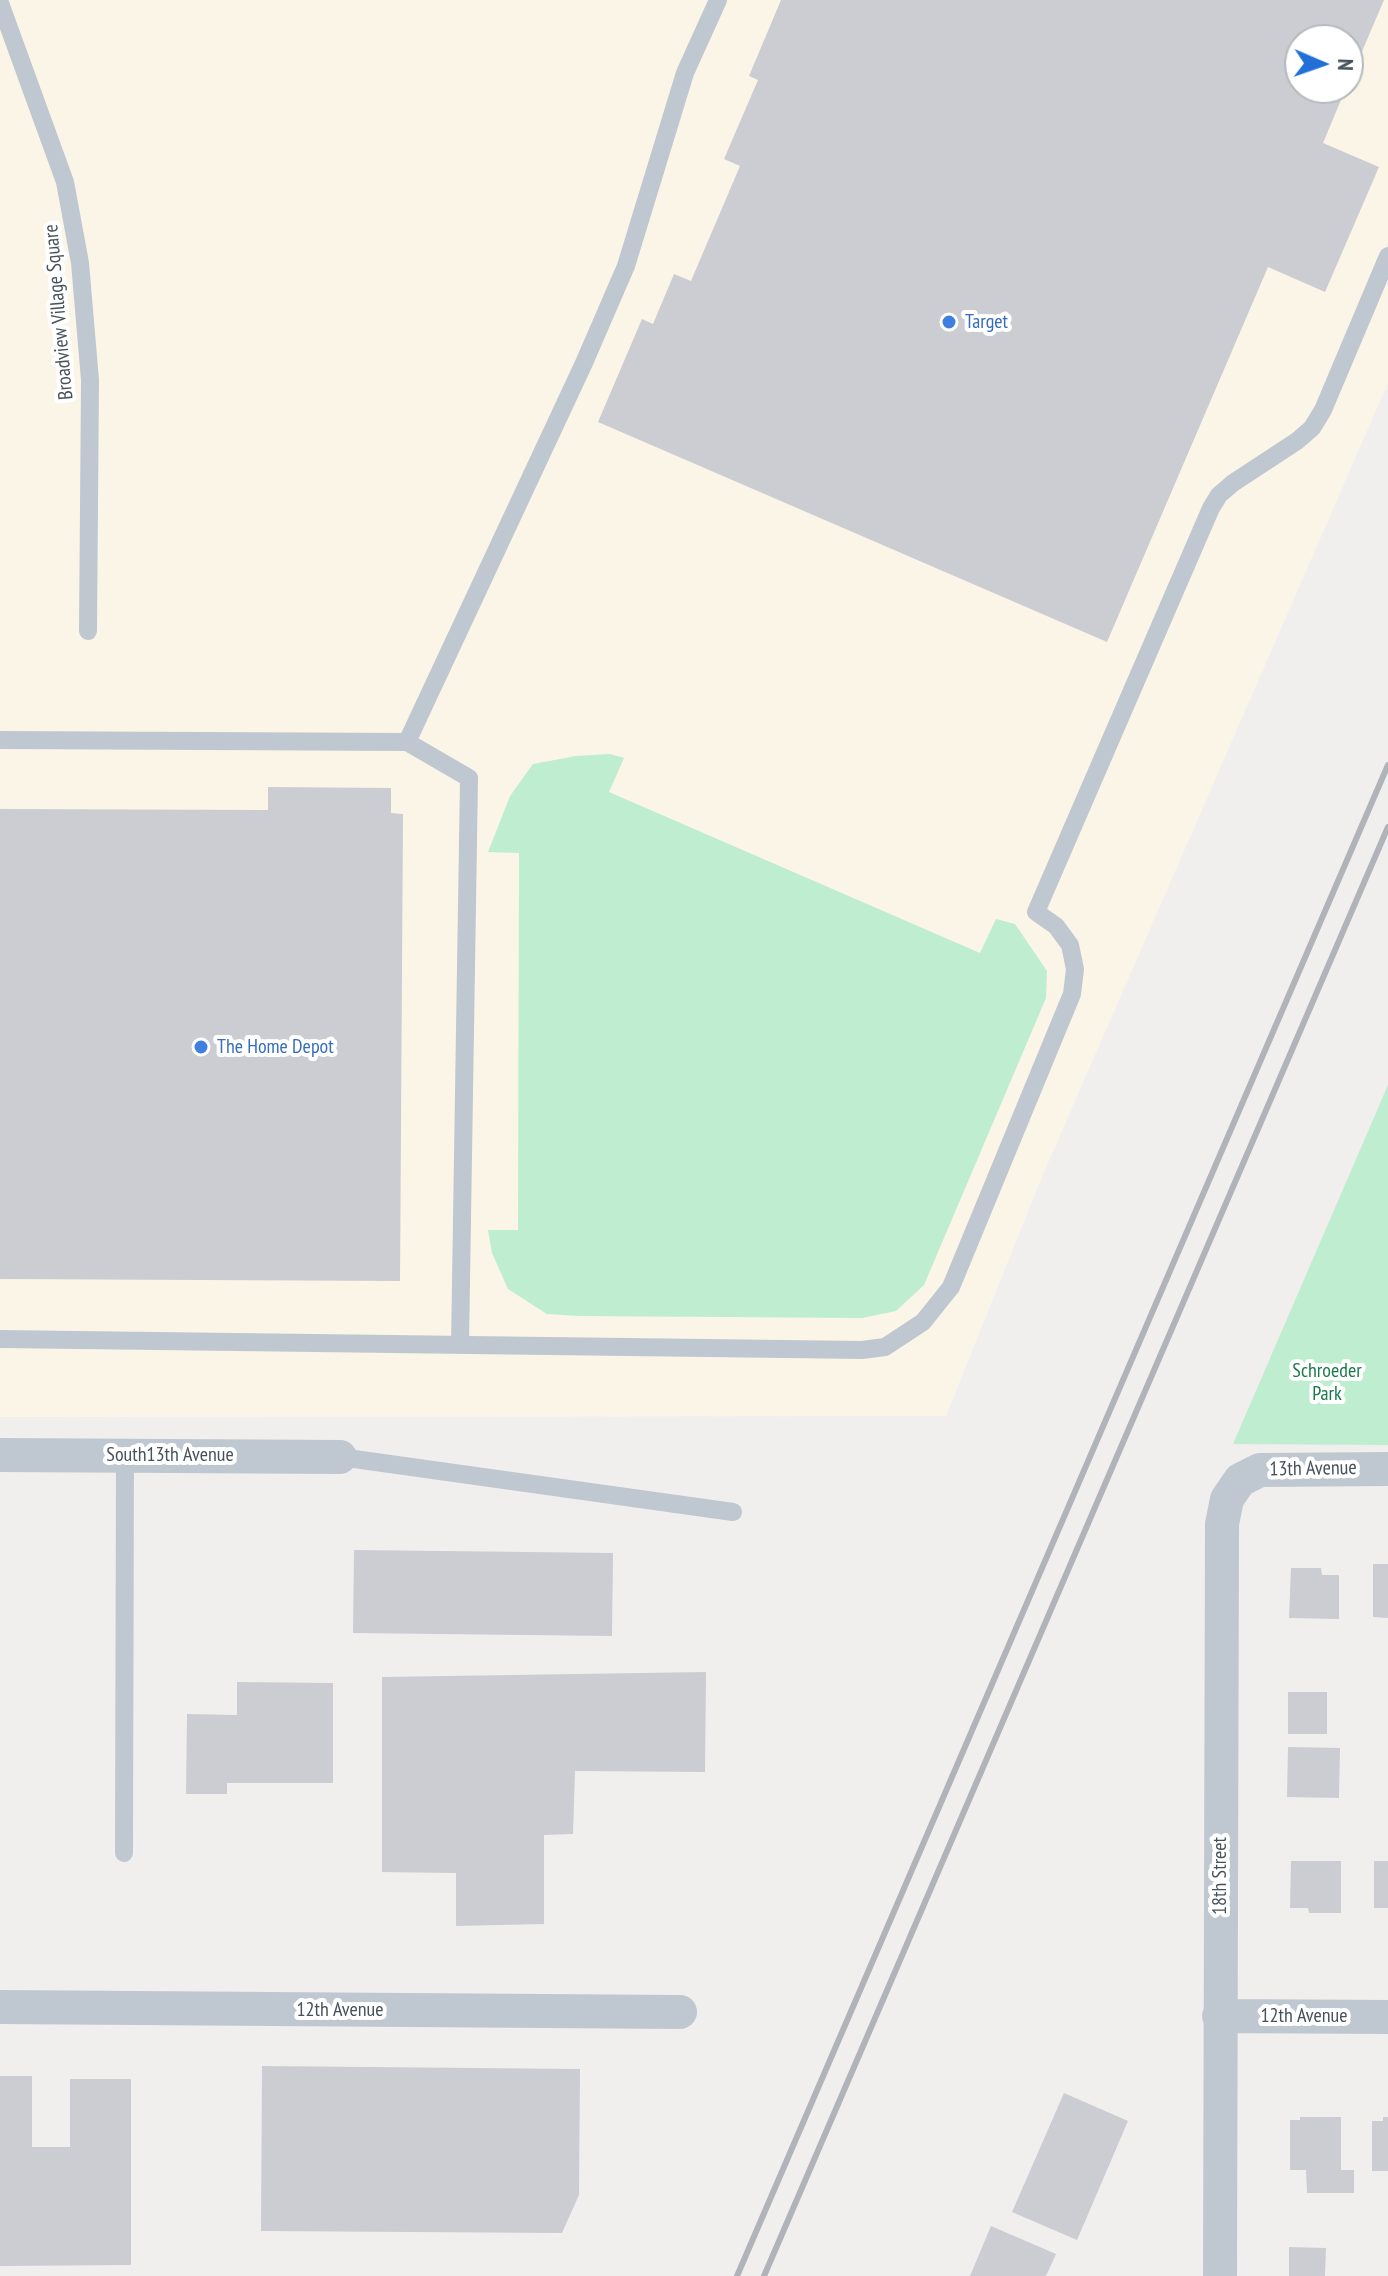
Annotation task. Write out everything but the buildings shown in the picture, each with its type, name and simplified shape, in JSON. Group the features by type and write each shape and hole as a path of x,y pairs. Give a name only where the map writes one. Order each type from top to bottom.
{"street":[{"name":"South13th Avenue","path":"0,1455 340,1457"},
{"name":"13th Avenue","path":"1240,1480 1260,1470 1388,1469"},
{"name":"18th Street","path":"1220,2276 1222,1524 1227,1499 1240,1480"},
{"name":"12th Avenue","path":"0,2007 680,2012"},
{"name":"12th Avenue","path":"1219,2016 1388,2017"}],"lane":[{"path":"407,742 626,266 685,73 718,0"},
{"name":"Broadview Village Square","path":"0,3 65,182 80,263 90,380 88,631"},
{"path":"0,1339 862,1350 885,1347 923,1322 951,1287 1072,994 1075,969 1070,945 1056,926 1036,912 1211,508 1219,495 1233,483 1312,428 1323,410 1388,256"},
{"path":"0,740 407,742 469,778 460,1345"},
{"path":"124,1853 125,1455"},
{"path":"340,1457 733,1512"}],"shaded area":[{"path":"0,0 1388,0 1388,383 1041,1179 946,1416 0,1417"}],"green space":[{"path":"610,754 624,758 609,792 980,953 996,919 1015,924 1047,971 1046,998 924,1285 896,1311 862,1318 579,1316 547,1314 508,1289 492,1253 488,1230 518,1230 519,853 488,852 510,796 533,764"},
{"name":"Schroeder Park","path":"1388,1085 1388,1445 1233,1444"}],"railway":[{"path":"737,2276 1388,765"},
{"path":"764,2276 1388,827"}],"place":[{"name":"Target","path":"949,322"},
{"name":"The Home Depot","path":"201,1047"}]}
